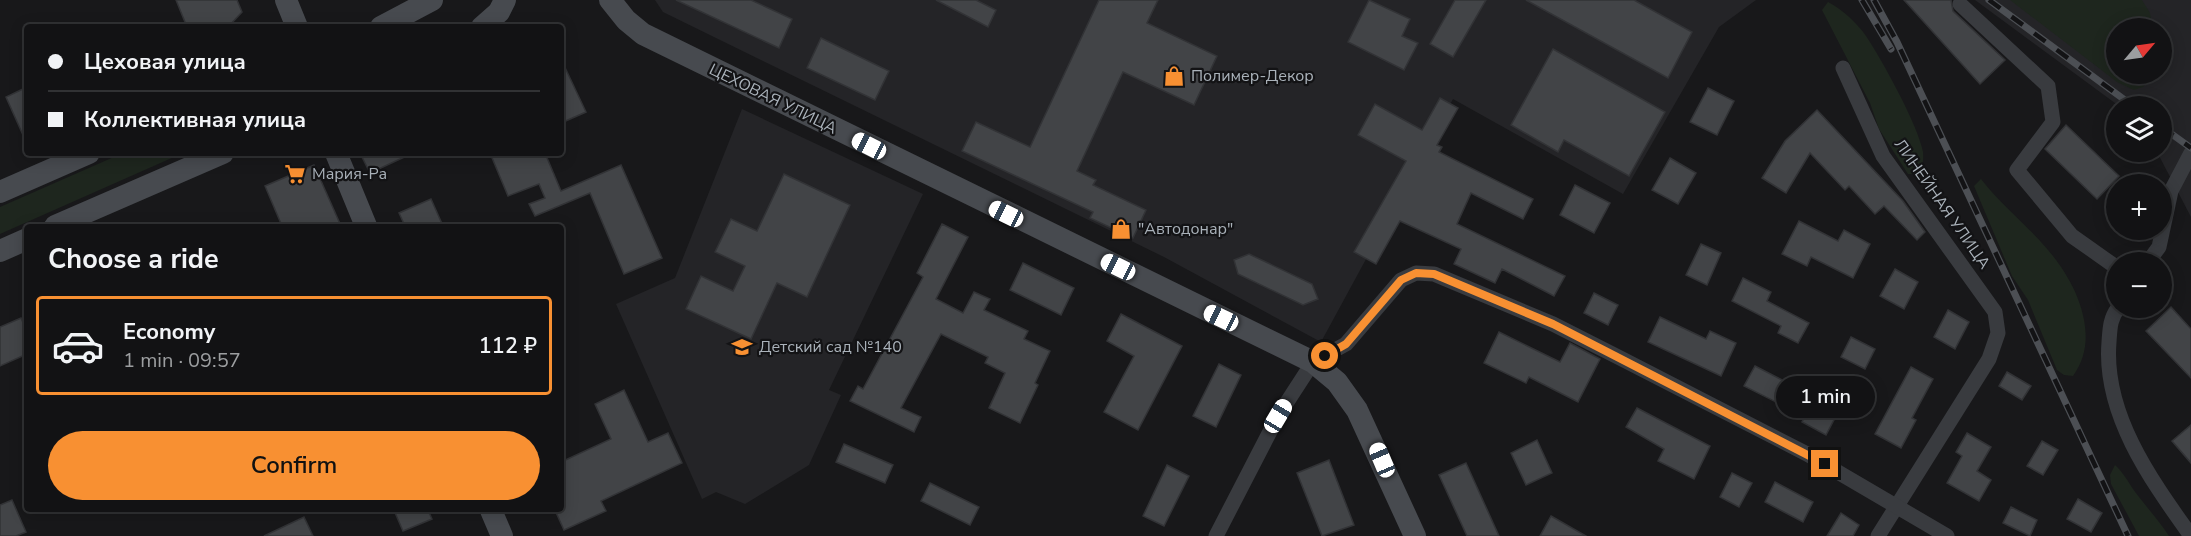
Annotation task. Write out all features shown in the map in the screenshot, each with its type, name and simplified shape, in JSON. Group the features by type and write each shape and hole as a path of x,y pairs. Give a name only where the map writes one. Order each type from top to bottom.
{"main road":[{"path":"286,0 296,24"},
{"path":"387,24 432,0"},
{"path":"486,24 500,12 505,0"},
{"name":"ЦЕХОВАЯ УЛИЦА","path":"598,0 643,34 1313,362 1337,382 1358,410 1414,536"},
{"name":"ЦЕХОВАЯ УЛИЦА","path":"610,0 626,20"},
{"path":"0,192 82,156"},
{"path":"60,224 216,156"},
{"path":"337,156 365,224"},
{"path":"0,251 24,240"},
{"path":"492,512 502,536"}],"street":[{"path":"1960,4 2048,86 2053,122 2017,170 2072,236 2106,260"},
{"name":"ЛИНЕЙНАЯ УЛИЦА","path":"1844,68 1883,156 1995,312 1998,333 1989,359 1878,536"},
{"path":"2155,252 2159,247 2171,191 2191,153"},
{"path":"1216,536 1278,416 1313,362 1346,344 1401,280 1416,273 1434,274 1553,324 1807,453 1947,536"},
{"path":"2111,318 2107,363 2124,426 2153,483 2191,536"}],"shaded area":[{"path":"655,0 1756,0 1719,27 1623,194 1453,99 1321,342 1164,257 663,12"},
{"path":"1975,0 2191,0 2191,217 2172,181 2172,174 2169,174 2162,162 2172,162 2172,96 2106,96"},
{"path":"2010,0 2142,0 2151,18 2106,18 2106,74"},
{"path":"1828,2 1844,12 1862,31 1899,93 1923,152 1918,174 1908,174 1879,129 1870,103 1822,10"},
{"path":"2121,84 2146,84 2134,90"},
{"name":"Детский сад №140","path":"742,109 923,194 829,390 841,395 809,465 745,504 716,492 702,499 616,304 675,278"},
{"path":"116,156 176,156 0,234 0,207"},
{"path":"1981,179 2048,250 2068,278 2076,294 2082,310 2085,344 2081,361 2073,376 2064,375 2057,370 2028,300 2012,276 1974,186"},
{"path":"2115,465 2169,536 2139,536 2111,484 2110,475"}],"building":[{"path":"176,0 237,0 242,12 231,24 186,24"},
{"path":"676,0 751,0 792,19 779,48"},
{"path":"936,0 976,0 996,10 988,27"},
{"path":"1099,0 1158,0 1147,23 1217,56 1194,105 1123,72 1077,171 1096,180 1093,185 1146,210 1133,238 1090,218 1093,212 962,151 976,122 1030,147"},
{"path":"1369,0 1410,19 1402,36 1418,43 1404,70 1348,42"},
{"path":"1455,0 1486,0 1453,57 1430,44"},
{"path":"1526,0 1634,0 1692,32 1668,78"},
{"path":"1904,0 1951,0 1953,11 2005,60 1980,84"},
{"path":"821,38 889,71 875,100 807,68"},
{"path":"1553,49 1665,112 1629,176 1564,140 1558,152 1511,125"},
{"path":"564,65 586,112 564,122"},
{"path":"24,88 24,137 6,97"},
{"path":"1708,88 1734,101 1717,135 1690,122"},
{"path":"1440,98 1458,108 1437,145 1442,147 1439,152 1533,199 1523,219 1471,193 1457,224 1565,276 1554,296 1502,269 1495,283 1454,264 1461,249 1400,221 1376,264 1354,252 1406,161 1358,135 1375,104 1422,130"},
{"path":"1817,110 1903,201 1925,232 1917,240 1884,206 1875,214 1849,186 1845,190 1810,153 1786,193 1762,178 1785,141"},
{"path":"2066,125 2117,174 2106,174 2106,190 2097,199 2045,149"},
{"path":"362,156 407,156 370,173"},
{"path":"491,156 546,156 561,191 621,165 662,258 624,274 590,193 535,216 529,204 545,198 539,184 508,196"},
{"path":"1670,158 1696,173 1678,204 1652,190"},
{"path":"314,165 340,224 281,224 265,186"},
{"path":"784,174 850,205 807,297 777,283 751,339 686,309 701,276 733,291 745,266 715,252 731,219 757,231"},
{"path":"1575,185 1610,203 1594,233 1560,215"},
{"path":"431,199 442,224 404,224 399,213"},
{"path":"1799,221 1838,241 1844,230 1870,244 1853,278 1811,257 1807,266 1782,254"},
{"path":"942,224 968,237 936,299 963,313 974,292 990,299 984,310 1028,331 1024,339 1050,351 1035,383 1038,385 1020,423 989,408 1005,373 985,363 988,357 941,334 901,408 921,417 914,432 850,401 858,386 863,389 923,277 917,273"},
{"path":"1701,244 1721,253 1707,285 1686,275"},
{"path":"1249,254 1312,284 1318,299 1303,305 1238,274 1234,260"},
{"path":"1023,263 1074,288 1061,315 1010,290"},
{"path":"1895,269 1918,282 1904,309 1880,296"},
{"path":"1743,278 1771,292 1767,301 1809,323 1798,343 1778,333 1781,326 1732,301"},
{"path":"1594,293 1618,305 1608,325 1584,313"},
{"path":"2172,308 2191,329 2191,378 2146,331 2160,318 2172,318"},
{"path":"1948,310 1969,322 1955,349 1934,337"},
{"path":"1121,314 1182,346 1138,430 1104,412 1134,356 1107,341"},
{"path":"1660,317 1706,339 1710,331 1736,343 1721,376 1648,342"},
{"path":"21,318 24,325 24,355 0,366 0,327"},
{"path":"1499,332 1560,362 1570,343 1600,359 1578,402 1529,377 1526,383 1484,363"},
{"path":"1851,337 1875,349 1865,369 1841,357"},
{"path":"1219,364 1241,375 1216,427 1193,416"},
{"path":"1755,366 1790,384 1780,404 1744,386"},
{"path":"1911,367 1933,379 1912,418 1916,420 1901,448 1875,434"},
{"path":"2007,372 2031,386 2022,400 1999,386"},
{"path":"624,390 648,442 668,433 682,463 601,501 606,511 564,530 556,512 564,512 564,461 611,439 595,404"},
{"path":"1812,403 1836,416 1826,435 1802,422"},
{"path":"1637,408 1710,446 1694,479 1658,461 1664,449 1626,427"},
{"path":"2191,425 2191,463 2172,441"},
{"path":"1967,433 1991,447 1977,471 1991,480 1979,501 1947,483 1962,456 1956,452"},
{"path":"1537,440 1552,473 1526,485 1511,453"},
{"path":"2042,441 2058,450 2043,475 2027,466"},
{"path":"844,444 893,465 885,483 836,462"},
{"path":"1329,460 1354,525 1322,536 1297,473"},
{"path":"1466,463 1499,536 1467,536 1439,475"},
{"path":"1167,465 1189,476 1164,526 1143,516"},
{"path":"1732,473 1752,483 1739,507 1720,497"},
{"path":"1775,482 1813,502 1803,522 1765,502"},
{"path":"930,483 979,507 970,525 921,501"},
{"path":"2078,499 2102,513 2091,532 2067,519"},
{"path":"12,500 26,532 16,536 0,536 0,505"},
{"path":"2011,507 2037,520 2030,536 2003,523"},
{"path":"395,512 429,512 432,519 403,531"},
{"path":"1841,513 1859,525 1853,536 1827,536"},
{"path":"1551,516 1586,536 1540,536"},
{"path":"304,517 313,536 264,536"}],"railway":[{"path":"1862,0 1891,49"},
{"path":"1874,0 1897,42 2128,536"},
{"path":"1989,0 2119,96"},
{"path":"2172,134 2191,148"}],"place":[{"name":"Полимер-Декор","path":"1174,76"},
{"name":"Мария-Ра","path":"295,174"},
{"name":"\"Автодонар\"","path":"1121,229"},
{"name":"Детский сад №140","path":"742,347"}],"route":[{"path":"1325,356 1346,344 1401,280 1416,273 1434,274 1553,324 1825,464"}]}
